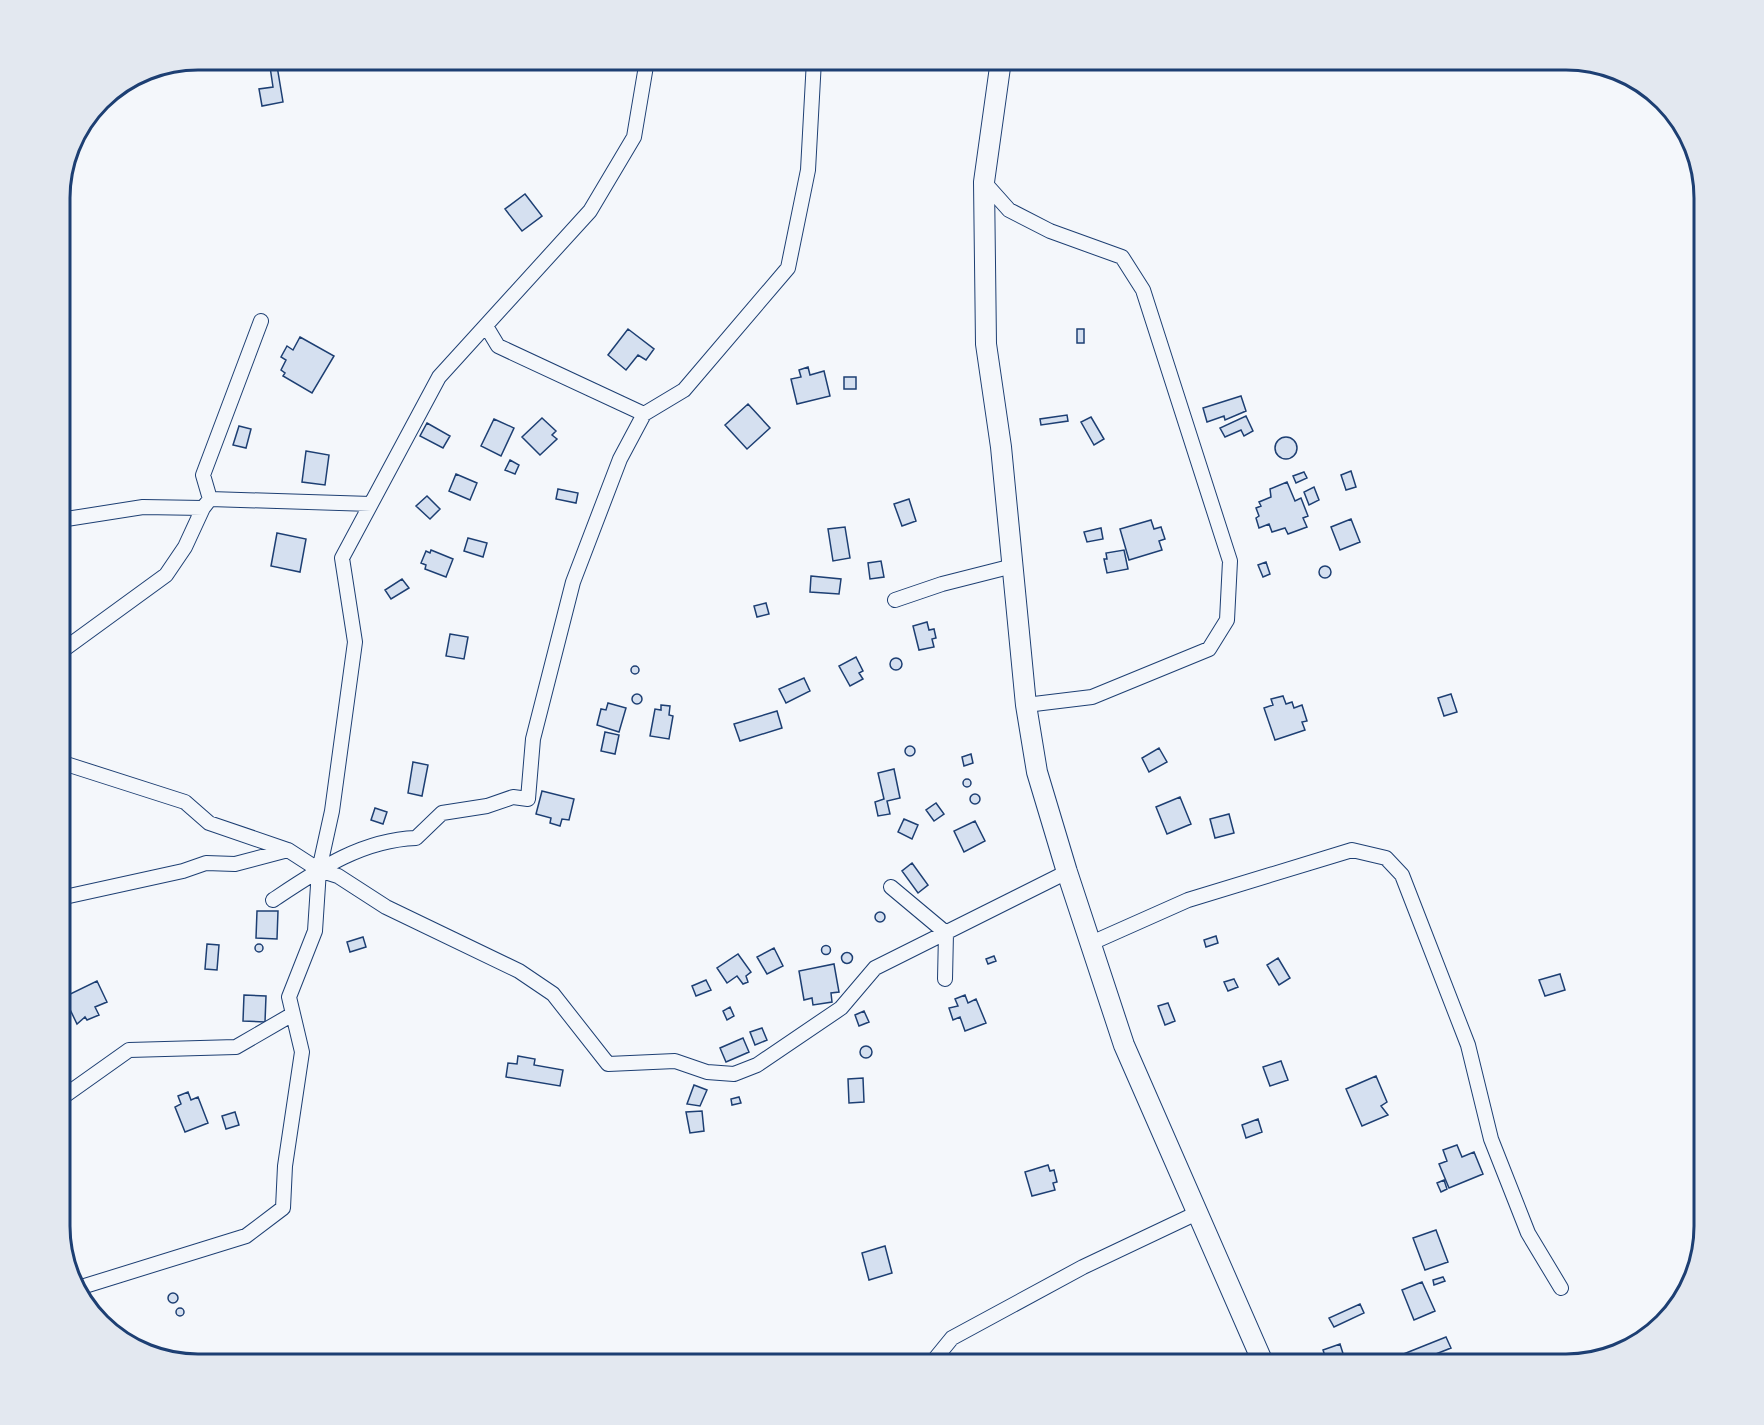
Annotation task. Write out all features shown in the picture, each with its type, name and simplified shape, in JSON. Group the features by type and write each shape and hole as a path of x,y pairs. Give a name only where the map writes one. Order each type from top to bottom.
{"street":[{"path":"86,1286 246,1236 283,1208 285,1166 302,1052 289,998 315,931 318,870 332,811 355,642 342,558 439,377 590,211 634,137 645,71"},
{"path":"273,900 318,870 352,852 392,839 416,838 442,813 486,806 513,797 528,799 533,739 573,582 620,459 644,414 684,390 788,268 808,170 813,71"},
{"path":"999,71 984,182 986,344 1001,447 1026,705 1037,772 1089,944 1124,1045 1259,1354"},
{"path":"984,182 1009,210 1050,231 1122,257 1143,290 1230,561 1227,620 1209,649 1092,697 1026,705"},
{"path":"71,644 166,575 185,547 206,503 203,475 261,321"},
{"path":"486,326 498,346 644,414"},
{"path":"71,518 142,507 206,503 371,504"},
{"path":"895,600 942,584 1012,566"},
{"path":"71,766 185,802 209,823 288,850 318,870 338,876 386,906 527,977 553,994 608,1064 675,1061 707,1072 734,1074 757,1065 841,1008 874,968 1067,872"},
{"path":"71,896 183,871 206,863 235,864 288,850"},
{"path":"1089,944 1188,900 1340,853 1352,850 1386,858 1402,875 1468,1045 1491,1140 1528,1233 1561,1288"},
{"path":"891,886 946,933"},
{"path":"945,979 946,933"},
{"path":"71,1091 129,1050 236,1047 293,1014"},
{"path":"939,1354 952,1338 1083,1267 1197,1213"}],"building":[{"path":"271,71 278,71 283,102 262,106 259,89 273,87"},
{"path":"525,194 542,216 522,231 505,209"},
{"path":"628,329 654,349 646,360 638,355 626,370 608,355"},
{"path":"1077,329 1084,329 1084,343 1077,343"},
{"path":"300,337 334,356 312,393 283,376 285,373 281,370 286,360 281,357 287,346 293,350"},
{"path":"808,367 810,375 824,371 830,396 797,404 791,379 801,377 799,370"},
{"path":"844,377 856,377 856,389 844,389"},
{"path":"1241,396 1246,411 1225,420 1224,416 1207,422 1203,408"},
{"path":"748,404 770,428 747,449 725,425"},
{"path":"1067,415 1068,421 1041,425 1040,419"},
{"path":"1246,416 1253,431 1244,436 1241,430 1225,437 1220,428"},
{"path":"1091,417 1104,439 1094,445 1081,422"},
{"path":"542,418 556,431 552,435 557,439 540,455 522,437"},
{"path":"494,419 514,428 501,456 481,446"},
{"path":"427,423 450,436 443,448 420,436"},
{"path":"239,426 251,429 246,448 233,445"},
{"path":"1286,437 1294,440 1297,448 1294,456 1286,459 1278,456 1275,448 1278,440"},
{"path":"306,451 329,455 325,485 302,482"},
{"path":"510,460 519,465 515,474 505,470"},
{"path":"1351,471 1356,487 1346,490 1341,475"},
{"path":"1304,472 1307,478 1296,483 1293,476"},
{"path":"456,474 477,483 470,500 449,491"},
{"path":"1287,482 1295,501 1301,498 1308,516 1303,518 1307,527 1288,534 1285,528 1272,532 1269,524 1259,528 1256,508 1261,506 1259,502 1271,497 1270,489"},
{"path":"1314,487 1319,500 1309,505 1304,492"},
{"path":"558,489 578,493 576,503 556,499"},
{"path":"427,496 440,509 430,519 416,506"},
{"path":"909,499 916,521 902,526 894,504"},
{"path":"1351,519 1360,542 1340,550 1331,527"},
{"path":"1151,520 1154,529 1161,527 1165,539 1159,541 1162,550 1129,560 1120,529"},
{"path":"845,527 850,558 833,561 828,529"},
{"path":"1101,528 1103,539 1087,542 1084,532"},
{"path":"277,533 306,539 300,572 271,566"},
{"path":"468,538 487,543 483,557 464,551"},
{"path":"431,550 453,559 446,577 425,569 426,565 421,563 426,551 430,553"},
{"path":"1124,550 1128,569 1107,573 1104,559 1107,559 1106,553"},
{"path":"881,561 884,577 870,579 868,563"},
{"path":"1266,562 1270,574 1263,577 1258,565"},
{"path":"1327,566 1330,567 1330,577 1323,578 1320,577 1319,570 1320,567"},
{"path":"811,576 841,579 839,594 810,592"},
{"path":"402,579 409,588 391,599 385,590"},
{"path":"766,603 769,614 757,617 754,606"},
{"path":"927,622 929,630 934,629 936,638 932,639 934,647 919,650 913,626"},
{"path":"450,634 468,637 464,659 446,656"},
{"path":"856,657 863,671 859,673 863,679 850,686 839,666"},
{"path":"898,658 902,664 898,670 894,670 890,662"},
{"path":"635,666 639,670 635,674 631,670"},
{"path":"804,678 810,691 786,703 779,689"},
{"path":"637,694 641,695 641,703 637,704 633,703 632,699 633,695"},
{"path":"1451,694 1457,712 1444,716 1438,698"},
{"path":"1283,696 1286,704 1292,702 1294,708 1302,705 1307,721 1302,722 1305,730 1275,740 1264,708 1273,705 1271,699"},
{"path":"608,703 626,708 619,732 597,725 601,709 606,710"},
{"path":"661,705 670,706 669,715 673,716 669,739 650,736 655,709 661,710"},
{"path":"777,711 782,728 740,741 734,724"},
{"path":"605,732 619,735 615,754 601,751"},
{"path":"910,746 915,751 910,756 905,751"},
{"path":"1159,748 1167,762 1149,772 1142,758"},
{"path":"971,754 973,763 964,766 962,757"},
{"path":"413,762 428,765 422,796 408,793"},
{"path":"894,769 900,798 887,801 890,814 878,816 875,802 884,799 878,773"},
{"path":"967,779 971,783 967,787 963,783"},
{"path":"542,791 574,799 569,820 562,819 560,826 550,823 551,818 536,814"},
{"path":"975,794 980,799 975,804 970,799"},
{"path":"1180,797 1191,824 1167,834 1156,807"},
{"path":"936,803 944,814 934,821 926,810"},
{"path":"375,808 387,812 383,824 371,820"},
{"path":"1229,814 1234,833 1215,838 1210,819"},
{"path":"904,819 918,825 912,839 898,832"},
{"path":"975,821 985,841 964,852 954,831"},
{"path":"912,863 928,885 918,893 902,871"},
{"path":"257,911 278,911 277,939 256,938"},
{"path":"880,912 884,913 884,921 880,922 876,921 875,917 876,913"},
{"path":"1216,936 1218,943 1206,947 1204,940"},
{"path":"363,937 366,947 350,952 347,942"},
{"path":"207,944 219,945 217,970 205,969"},
{"path":"259,944 263,948 259,952 255,948"},
{"path":"826,946 830,950 826,954 822,950"},
{"path":"774,948 783,966 767,974 757,957"},
{"path":"847,953 851,954 851,962 847,963 843,962 842,958 843,954"},
{"path":"738,954 751,972 746,976 748,982 743,984 737,976 727,983 717,968"},
{"path":"994,956 996,961 988,964 986,959"},
{"path":"1278,958 1290,978 1279,985 1267,965"},
{"path":"834,964 839,992 831,993 832,1002 813,1005 812,998 804,1000 799,971"},
{"path":"1560,974 1565,990 1545,996 1539,980"},
{"path":"1234,979 1238,987 1228,991 1224,982"},
{"path":"706,980 711,990 696,996 692,986"},
{"path":"97,981 107,1002 95,1007 99,1015 87,1020 85,1017 77,1024 71,1012 71,994"},
{"path":"244,995 266,996 265,1022 243,1021"},
{"path":"965,995 968,1003 976,999 986,1023 965,1031 960,1017 953,1020 949,1008 958,1006 955,999"},
{"path":"1168,1003 1175,1021 1165,1025 1158,1006"},
{"path":"730,1007 734,1016 727,1020 723,1011"},
{"path":"864,1011 869,1022 859,1026 855,1015"},
{"path":"762,1028 767,1040 755,1045 750,1032"},
{"path":"743,1038 749,1052 726,1062 720,1048"},
{"path":"868,1046 872,1052 868,1058 864,1058 860,1050"},
{"path":"518,1056 535,1059 534,1065 563,1070 560,1086 506,1077 508,1063 517,1064"},
{"path":"1281,1061 1288,1080 1270,1086 1263,1067"},
{"path":"1376,1076 1387,1102 1381,1106 1388,1115 1362,1126 1346,1089"},
{"path":"863,1078 864,1102 849,1103 848,1079"},
{"path":"694,1085 707,1090 700,1106 687,1104"},
{"path":"188,1092 191,1100 198,1097 208,1123 185,1132 175,1107 181,1104 178,1096"},
{"path":"739,1097 741,1103 732,1105 731,1099"},
{"path":"702,1111 704,1131 690,1133 686,1112"},
{"path":"235,1112 239,1125 226,1129 222,1116"},
{"path":"1258,1119 1262,1132 1246,1138 1242,1125"},
{"path":"1457,1145 1462,1157 1474,1152 1483,1174 1449,1188 1439,1164 1447,1161 1443,1150"},
{"path":"1048,1165 1050,1171 1054,1170 1057,1182 1053,1183 1055,1190 1032,1196 1025,1172"},
{"path":"1444,1180 1447,1189 1441,1192 1437,1183"},
{"path":"1436,1230 1448,1262 1425,1270 1413,1238"},
{"path":"885,1246 892,1273 869,1280 862,1253"},
{"path":"1443,1277 1445,1281 1434,1285 1433,1280"},
{"path":"1422,1282 1435,1311 1414,1320 1402,1290"},
{"path":"173,1293 178,1298 173,1303 168,1298"},
{"path":"1360,1304 1364,1313 1334,1327 1329,1318"},
{"path":"180,1308 184,1312 180,1316 176,1312"},
{"path":"1446,1337 1451,1348 1436,1354 1404,1354"},
{"path":"1340,1344 1343,1354 1324,1354 1323,1350"}]}
